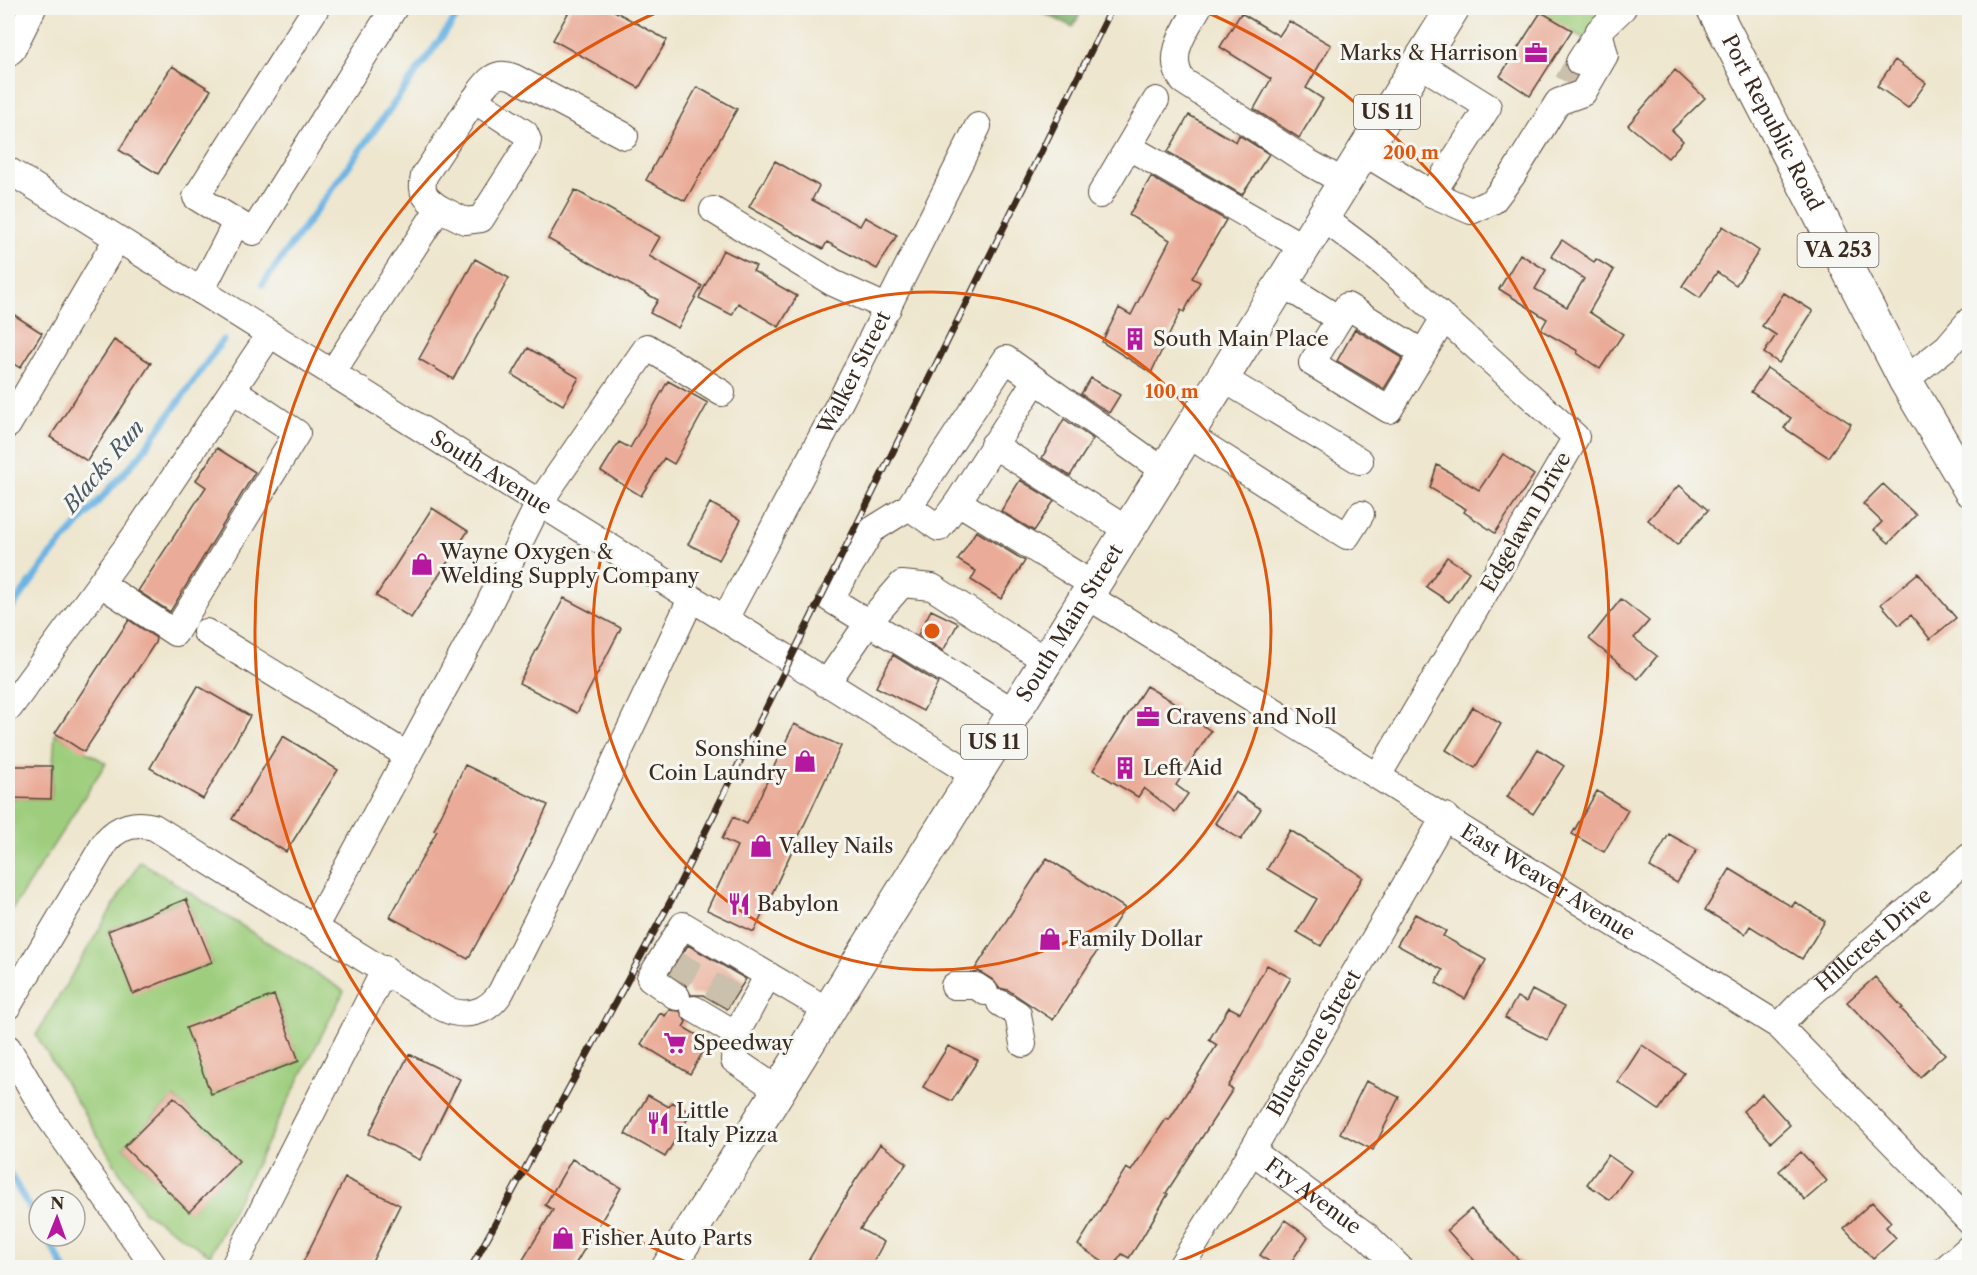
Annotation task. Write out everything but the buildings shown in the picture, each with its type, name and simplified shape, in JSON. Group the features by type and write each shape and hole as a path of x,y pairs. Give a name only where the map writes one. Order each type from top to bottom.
{"main road":[{"name":"South Main Street","path":"668,1268 1453,8"},
{"name":"Port Republic Road","path":"1713,8 1905,380 1970,490"}],"street":[{"path":"8,53 12,51 33,8"},
{"path":"316,8 196,197 253,232 394,8"},
{"path":"1198,8 1176,52 1176,69 1183,81 1308,162 1344,182"},
{"path":"1362,152 1432,194 1471,211 1493,201 1512,176 1599,31 1623,8"},
{"path":"1568,82 1583,93 1605,55 1599,31"},
{"path":"1418,63 1488,107 1432,194"},
{"path":"474,100 525,133 528,143 481,219 465,221 439,208 424,197 422,187 424,176 474,100 491,78 509,75 626,136"},
{"path":"1100,195 1156,100"},
{"name":"Walker Street","path":"725,620 888,308 978,126"},
{"path":"1129,147 1303,247"},
{"name":"South Avenue","path":"8,170 974,775"},
{"path":"332,374 439,208"},
{"path":"713,210 833,283 888,308"},
{"name":"Edgelawn Drive","path":"1322,217 1384,264 1576,437 1379,774"},
{"path":"201,291 236,223"},
{"path":"8,425 117,239"},
{"path":"1281,283 1340,319"},
{"path":"1423,353 1347,306 1312,363 1389,410 1444,318"},
{"path":"1905,380 1947,347 1970,320"},
{"path":"10,707 101,584 270,334"},
{"path":"315,926 478,626 539,503 648,347 722,393"},
{"path":"1014,711 830,599 872,530 909,507 1006,359 1164,471"},
{"path":"1222,378 1360,461"},
{"path":"909,507 939,528 1035,381"},
{"path":"101,584 175,633 297,433 233,390"},
{"path":"1187,434 1347,536 1361,514"},
{"path":"993,445 1126,530"},
{"name":"East Weaver Avenue","path":"958,502 1089,590 1779,1026 1970,1222"},
{"path":"826,684 868,623 902,584 932,587 1045,660"},
{"path":"8,1006 106,841 117,831 130,825 154,827 454,1012 477,1012 492,1004 498,997 584,827 691,598"},
{"path":"206,632 407,755"},
{"name":"Bluestone Street","path":"1180,1268 1252,1150 1445,816"},
{"name":"Hillcrest Drive","path":"1779,1026 1803,1001 1970,856"},
{"path":"736,1034 690,999 650,978 683,925 699,940 737,963 768,975 827,1010"},
{"path":"233,1268 385,969"},
{"path":"768,975 736,1034 734,1060 778,1090"},
{"path":"954,986 976,986 1018,1014 1023,1044"},
{"path":"8,1048 46,1113 155,1268"},
{"name":"Fry Avenue","path":"1252,1150 1367,1236 1400,1268"},
{"path":"1946,1268 1970,1247"}],"green space":[{"path":"1033,8 1083,8 1073,27"},
{"path":"1531,8 1626,8 1590,42"},
{"path":"55,733 106,763 8,916 8,798 51,799"},
{"path":"140,861 344,991 210,1255 144,1212 36,1035","holes":["186,899 212,962 133,993 108,931","274,995 299,1061 211,1094","174,1097 239,1161 189,1211 124,1147"]}],"waterway":[{"name":"Blacks Run","path":"263,284 463,8"},
{"name":"Blacks Run","path":"8,613 54,551 141,454 223,340"},
{"name":"Blacks Run","path":"8,1171 27,1203"},
{"name":"Blacks Run","path":"53,1248 64,1268"}],"tunnel":[{"path":"1567,83 1579,62"},
{"path":"678,980 697,945"},
{"path":"716,1002 735,968"}],"railway":[{"path":"471,1268 674,895 1112,8"}],"place":[{"name":"Marks & Harrison","path":"1536,53"},
{"name":"South Main Place","path":"1135,339"},
{"name":"Wayne Oxygen & Welding Supply Company","path":"422,564"},
{"name":"Cravens and Noll","path":"1148,717"},
{"name":"Sonshine Coin Laundry","path":"805,761"},
{"name":"Left Aid","path":"1125,768"},
{"name":"Valley Nails","path":"761,846"},
{"name":"Babylon","path":"739,904"},
{"name":"Family Dollar","path":"1050,939"},
{"name":"Speedway","path":"675,1043"},
{"name":"Little Italy Pizza","path":"658,1123"},
{"name":"Fisher Auto Parts","path":"563,1238"}]}
